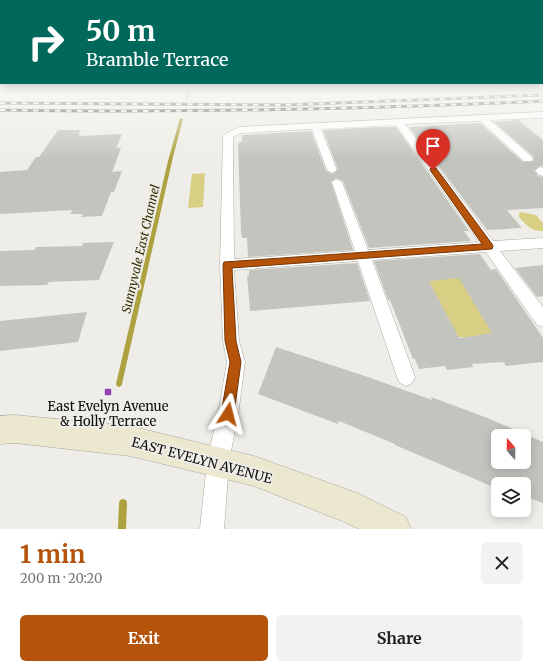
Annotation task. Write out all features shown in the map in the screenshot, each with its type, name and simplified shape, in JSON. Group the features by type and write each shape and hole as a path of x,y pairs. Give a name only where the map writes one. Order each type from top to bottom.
{"main road":[{"name":"EAST EVELYN AVENUE","path":"0,430 15,429 130,441 254,471 343,505 394,529"}],"street":[{"path":"212,529 218,462 229,408 236,362 231,341 227,265 228,136 240,130 543,115"},
{"path":"482,118 528,159"},
{"path":"399,123 543,320"},
{"path":"316,127 406,377"},
{"path":"227,265 543,243"}],"shaded area":[{"path":"205,173 203,207 188,208 192,174"},
{"path":"521,212 536,215 543,223 543,231 532,229 527,225 519,217"},
{"path":"461,277 495,334 479,364 465,337 451,337 424,281"}],"building":[{"path":"518,120 543,140 543,166 539,166 534,170 538,176 543,177 543,208 507,210 522,228 487,230 409,127 480,123 523,162 532,162 534,160 533,156 494,122"},
{"path":"396,127 469,231 464,231 471,241 369,248 343,181 336,178 331,182 353,250 248,257 247,238 242,238 241,231 238,145 239,142 242,142 242,135 311,131 326,171 333,174 338,169 323,130"},
{"path":"58,130 81,130 78,134 80,134 79,136 122,134 116,148 121,148 112,172 122,171 114,192 111,192 102,216 81,217 83,214 70,214 73,210 0,214 0,172 27,170 36,157 39,157"},
{"path":"114,242 99,280 49,282 47,285 0,286 0,251 34,250 36,247 82,246 83,243"},
{"path":"480,254 491,270 496,269 543,338 543,362 506,366 504,362 472,364 473,367 447,370 445,366 419,369 415,359 413,359 390,300 388,300 374,261","holes":["458,278 492,333 460,338 429,281"]},
{"path":"357,263 370,301 250,311 247,276 249,276 249,270"},
{"path":"543,265 543,296 537,297 515,268"},
{"path":"87,312 78,342 0,351 0,321"},
{"path":"276,347 432,400 431,397 513,429 491,429 491,469 531,469 531,437 543,442 543,503 531,499 531,477 491,477 491,486 339,421 338,424 258,394"}],"waterway":[{"name":"Sunnyvale East Channel","path":"119,384 181,119"},
{"name":"Sunnyvale East Channel","path":"122,529 123,503"}],"railway":[{"path":"47,111 179,111"}],"place":[{"name":"East Evelyn Avenue & Holly Terrace","path":"108,392"}],"route":[{"path":"228,414 236,362 231,341 227,265 489,246 433,170"}]}
